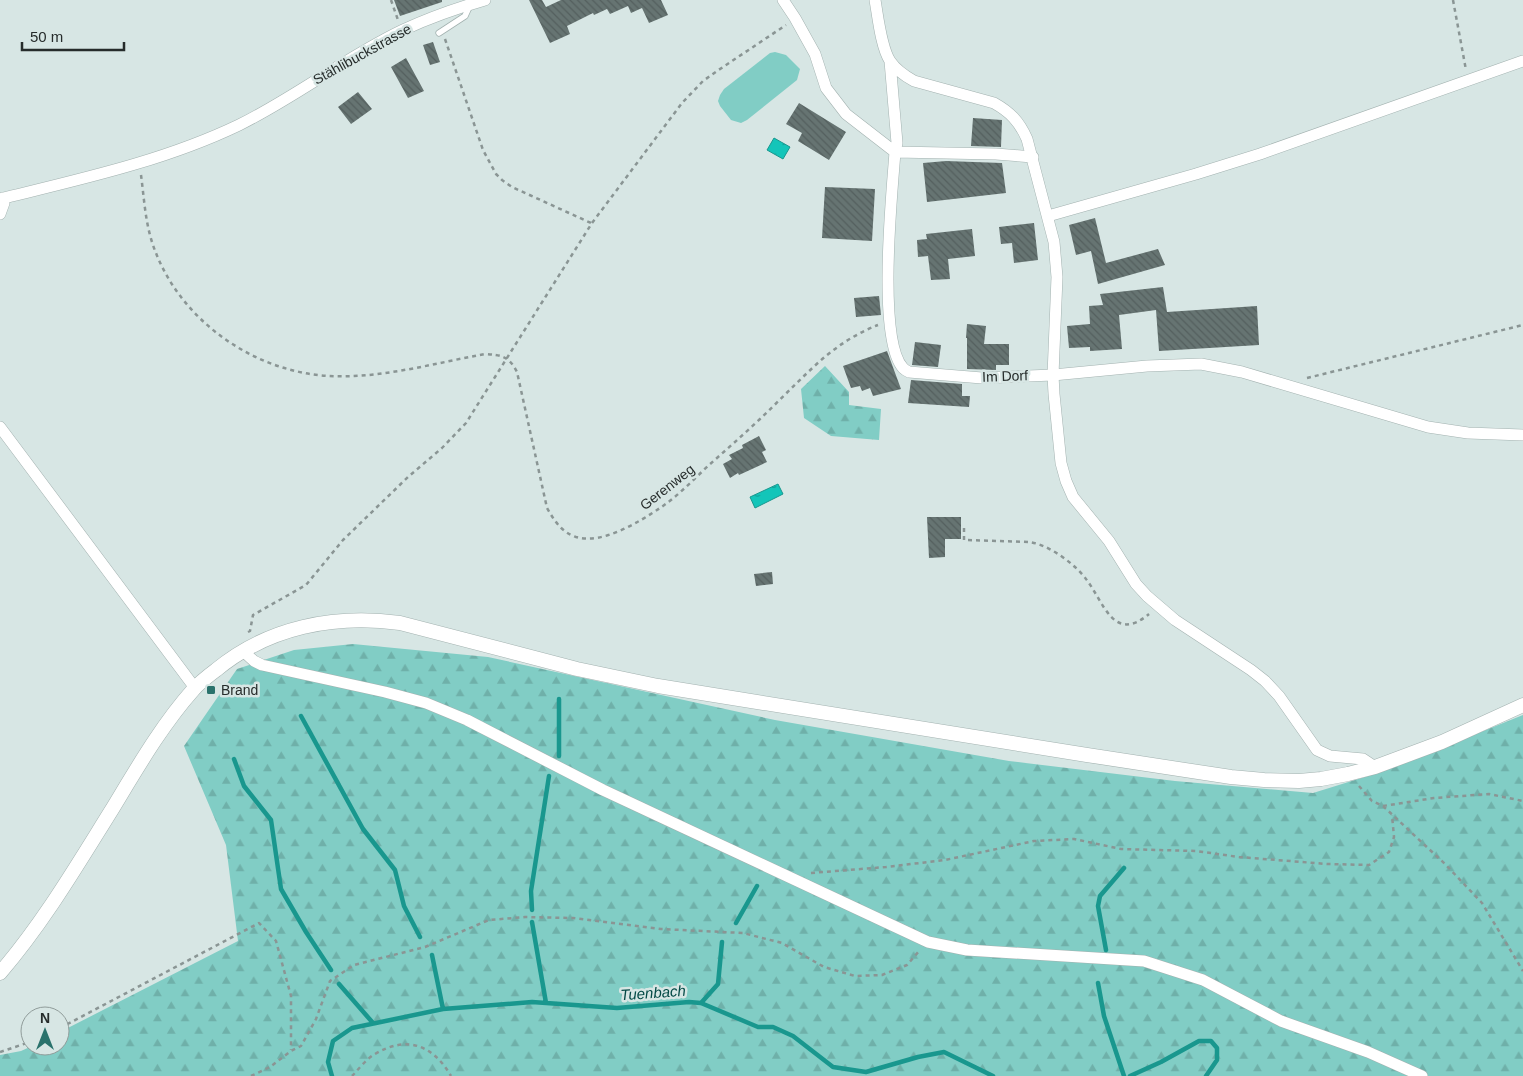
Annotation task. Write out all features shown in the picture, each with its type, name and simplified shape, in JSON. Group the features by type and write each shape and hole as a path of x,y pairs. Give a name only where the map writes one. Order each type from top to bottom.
{"street":[{"name":"Stählibuckstrasse","path":"2,199 180,150 240,124 402,30 485,0"},
{"path":"783,0 815,54 826,88 846,114 895,152 1033,157"},
{"path":"875,0 885,49 890,61 904,75 914,81 994,103 1005,109 1022,127 1033,157 1054,242 1057,277 1053,375 1061,463 1073,497 1109,541 1136,584 1157,605 1188,629 1265,681 1279,696 1317,750 1330,756 1363,759 1375,767"},
{"name":"Im Dorf","path":"890,61 897,143 889,229 889,322 896,355 903,368 909,372 982,378 1053,375 1147,366 1201,364 1242,372 1286,384 1428,426 1468,433 1523,435"},
{"path":"1048,216 1260,154 1523,61"},
{"path":"0,214 4,203 2,199"},
{"path":"0,427 195,688"},
{"path":"0,973 43,919 148,750 195,688 225,663 264,640 286,631 330,621 379,620 400,623 628,681 781,707 1247,779 1320,780 1353,773 1375,767 1442,742 1523,705"},
{"path":"243,651 262,665 426,703 466,720 603,790 928,942 967,950 1144,961 1203,980 1281,1021 1368,1052 1422,1076"}],"lane":[{"path":"441,32 465,16 470,4"}],"path":[{"path":"391,0 402,30"},
{"path":"1453,0 1468,80"},
{"path":"250,631 253,615 306,585 348,535 408,477 442,448 466,423 592,223 682,103 696,88 717,71 795,18"},
{"path":"441,32 483,150 496,174 512,187 592,223"},
{"path":"139,162 148,226 161,266 186,304 202,321 240,348 291,370 329,376 373,374 485,354 499,355 506,358"},
{"name":"Gerenweg","path":"506,358 513,364 517,372 547,508 553,519 566,532 575,536 592,538 616,532 630,526 661,507 677,495 838,346 860,333 889,322"},
{"path":"1286,384 1523,324"},
{"path":"964,528 964,540 1038,542 1079,571 1091,585 1104,609 1111,617 1122,624 1135,624 1157,605"},
{"path":"1353,773 1359,785 1372,801 1383,806 1445,864 1482,903 1523,971"},
{"path":"1383,806 1434,798 1489,794 1523,801"},
{"path":"787,875 945,860 1034,841 1074,839 1121,849 1196,851 1249,858 1369,866 1390,852 1394,837 1392,815"},
{"path":"251,1076 270,1067 301,1046 316,1018 330,982 354,965 426,947 489,920 525,917 573,918 661,929 743,933 782,943 824,967 855,976 882,975 907,965 928,942"},
{"path":"70,1023 259,923 276,941 291,996 291,1051"},
{"path":"0,1052 20,1045"},
{"path":"352,1076 374,1055 393,1046 408,1045 420,1046 433,1052 442,1061 451,1076"}],"green space":[{"path":"775,52 786,55 800,69 797,80 747,120 741,123 731,120 720,106 718,101 720,95 724,89 770,53"},
{"path":"825,366 849,392 849,405 881,409 879,440 831,436 804,418 801,389"},
{"path":"353,644 488,657 775,720 1009,761 1175,781 1313,793 1384,771 1523,715 1523,1076 0,1076 0,1055 20,1051 20,1056 70,1056 70,1027 238,941 226,845 184,746 237,669 294,650"}],"water":[{"path":"774,138 790,147 783,159 767,150"},
{"path":"778,484 783,494 755,508 750,497"}],"building":[{"path":"394,0 442,0 442,2 400,16"},
{"path":"529,0 542,0 546,7 561,0 661,0 668,15 649,23 642,8 631,13 628,6 610,14 607,9 594,15 593,13 567,26 570,34 550,43"},
{"path":"433,42 440,62 430,65 423,45"},
{"path":"406,58 424,91 408,98 391,67"},
{"path":"358,92 372,109 351,124 338,107"},
{"path":"799,103 846,132 829,160 798,141 802,133 786,124"},
{"path":"973,118 1002,120 1001,147 971,146"},
{"path":"946,161 1002,163 1006,193 927,202 923,163"},
{"path":"825,187 875,189 872,241 822,238"},
{"path":"1095,218 1106,263 1158,249 1165,265 1098,284 1091,251 1076,255 1069,225"},
{"path":"1034,223 1038,260 1014,263 1012,243 1001,244 999,227"},
{"path":"972,229 975,256 948,259 950,279 931,280 928,256 918,257 917,240 927,239 926,234"},
{"path":"1163,287 1167,312 1257,306 1259,345 1159,351 1156,310 1119,315 1122,349 1090,351 1090,347 1069,348 1067,326 1090,324 1089,306 1103,305 1100,294"},
{"path":"879,296 881,315 856,317 854,298"},
{"path":"967,324 986,326 984,344 1009,344 1009,365 996,365 996,370 967,369"},
{"path":"915,342 941,345 938,367 912,365"},
{"path":"887,351 901,389 873,396 870,388 862,391 860,386 851,388 843,366"},
{"path":"911,380 962,384 962,396 970,396 969,407 908,403"},
{"path":"759,436 766,450 762,452 767,462 730,478 723,464 732,459 729,455 743,448 742,445"},
{"path":"927,517 961,517 961,539 945,539 945,557 929,558"},
{"path":"772,572 773,584 756,586 754,574"}],"waterway":[{"path":"559,699 559,756"},
{"path":"301,716 363,829 395,870 404,906 420,937"},
{"path":"234,759 244,786 271,820 281,889 331,970"},
{"path":"532,910 531,891 549,776"},
{"path":"1106,950 1098,906 1100,896 1124,868"},
{"path":"736,923 757,886"},
{"path":"532,922 546,1003"},
{"path":"701,1003 718,984 722,942"},
{"path":"432,955 443,1009"},
{"path":"1098,983 1104,1016 1124,1076"},
{"path":"339,984 373,1023"},
{"name":"Tuenbach","path":"332,1076 328,1062 333,1041 352,1028 443,1009 532,1002 617,1008 689,1002 701,1003 758,1027 773,1027 793,1036 833,1067 866,1072 918,1057 944,1052 993,1076"},
{"name":"Tuenbach","path":"1130,1076 1161,1062 1199,1041 1211,1041 1217,1048 1217,1060 1206,1076"}],"place":[{"name":"Brand","path":"211,690"}]}
